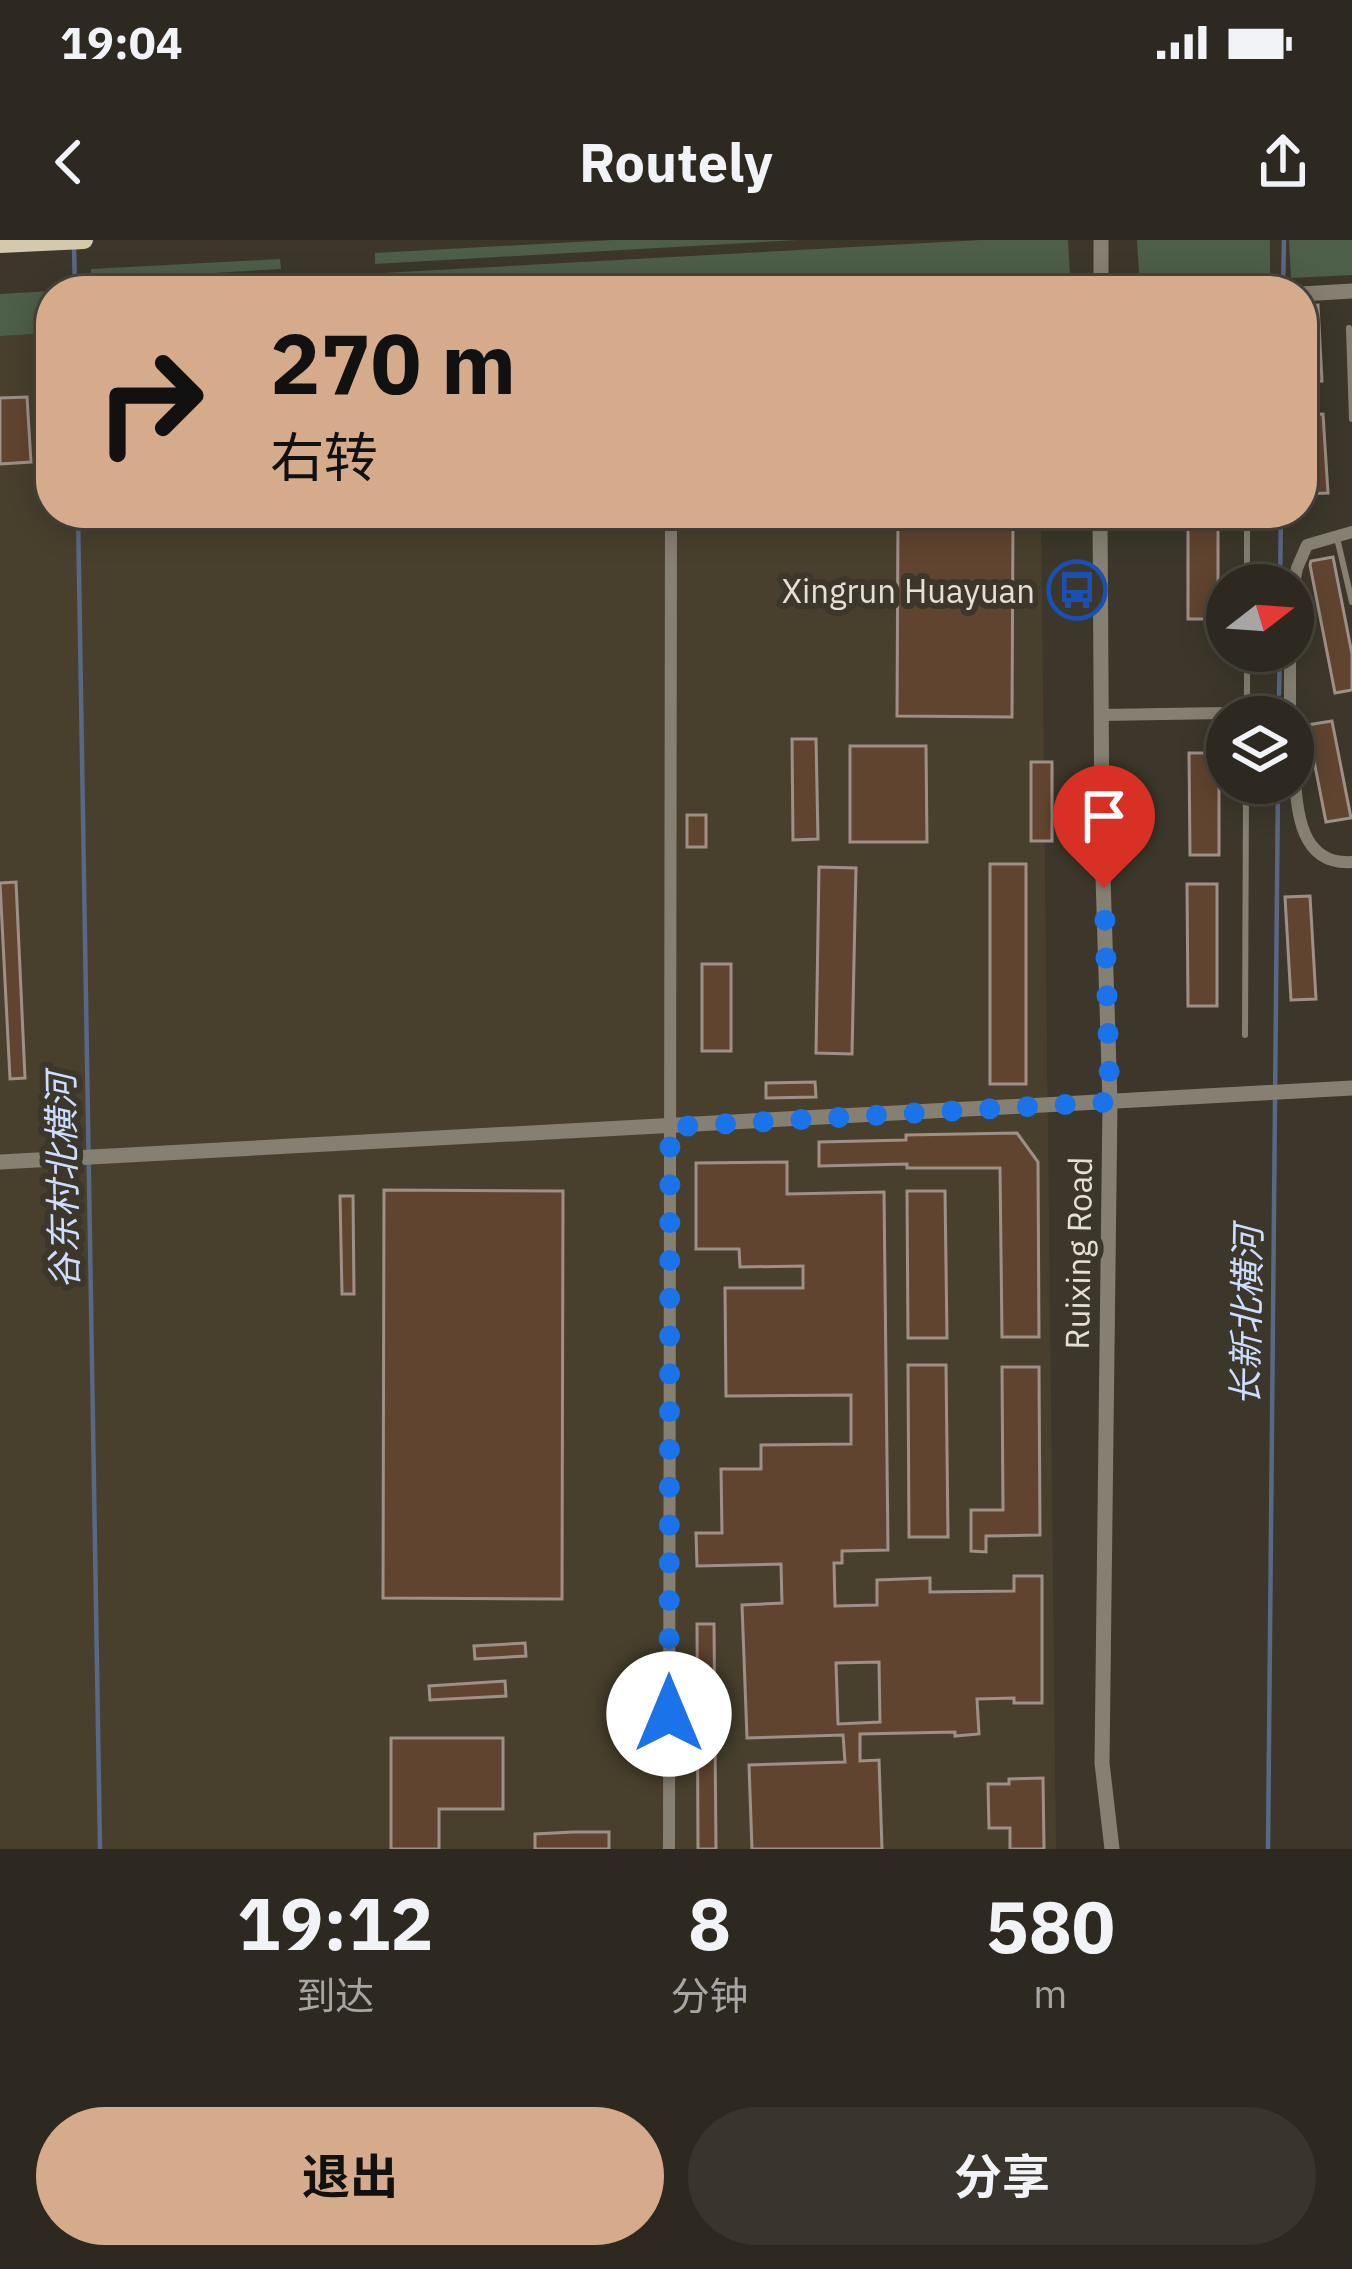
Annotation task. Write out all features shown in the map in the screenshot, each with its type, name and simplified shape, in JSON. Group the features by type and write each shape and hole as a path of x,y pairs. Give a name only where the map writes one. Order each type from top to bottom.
{"main road":[{"path":"0,244 84,240"}],"street":[{"path":"1100,240 1101,276"},
{"path":"1317,293 1352,291"},
{"path":"669,1849 671,528"},
{"name":"Ruixing Road","path":"1100,528 1110,1102 1102,1763 1112,1849"},
{"path":"1299,564 1307,544 1352,532"},
{"path":"1101,715 1206,715"},
{"path":"1298,804 1308,843 1319,855 1336,863 1352,862"},
{"path":"0,1162 1352,1088"}],"lane":[{"path":"1349,328 1352,419"},
{"path":"1247,528 1247,564"},
{"path":"1336,534 1352,602"},
{"path":"1245,1035 1246,804"}],"shaded area":[{"path":"36,334 36,528 1041,528 1056,1849 0,1849 0,336"}],"green space":[{"path":"612,240 798,240 375,264 375,253"},
{"path":"980,240 1068,240 1070,276 365,276"},
{"path":"1137,240 1270,240 1270,276 1139,276"},
{"path":"1289,240 1352,240 1352,275 1291,276"},
{"path":"280,259 281,269 91,276 91,269"},
{"path":"36,292 36,334 0,336 0,294"}],"building":[{"path":"1317,305 1322,381 1317,381"},
{"path":"27,397 31,462 0,464 0,398"},
{"path":"1317,414 1323,414 1328,493 1317,493"},
{"path":"898,528 1013,528 1012,717 897,716"},
{"path":"1188,528 1218,528 1218,564 1206,564 1206,619 1188,619"},
{"path":"1333,557 1352,654 1352,690 1335,693 1311,561"},
{"path":"1332,721 1351,818 1326,822 1314,761 1314,724"},
{"path":"792,739 816,739 818,839 793,840"},
{"path":"850,746 926,746 927,842 850,842"},
{"path":"1189,753 1206,753 1206,804 1219,804 1219,855 1190,855"},
{"path":"1031,762 1052,762 1052,841 1031,841"},
{"path":"687,815 706,815 706,847 687,847"},
{"path":"990,864 1026,864 1026,1084 990,1084"},
{"path":"819,867 856,868 852,1054 816,1053"},
{"path":"16,882 25,1078 10,1079 0,883"},
{"path":"1187,884 1217,884 1217,1006 1188,1006"},
{"path":"1310,896 1316,999 1291,1000 1285,897"},
{"path":"702,964 731,964 731,1051 702,1051"},
{"path":"815,1082 816,1097 766,1098 766,1083"},
{"path":"1017,1133 1038,1162 1039,1337 1002,1337 1000,1168 819,1166 819,1142"},
{"path":"787,1162 787,1194 884,1192 888,1550 842,1551 842,1563 834,1563 835,1606 877,1605 877,1580 930,1578 930,1592 1014,1591 1014,1576 1042,1576 1042,1703 977,1699 979,1734 860,1734 860,1761 879,1760 882,1849 752,1849 749,1765 845,1762 843,1735 747,1738 742,1605 782,1603 781,1564 697,1566 696,1533 722,1533 721,1469 761,1469 761,1445 851,1444 851,1395 726,1396 725,1288 803,1288 803,1266 740,1267 739,1249 696,1249 696,1163","holes":["879,1662 880,1722 838,1724 836,1663"]},
{"path":"384,1190 563,1191 562,1599 383,1598"},
{"path":"907,1191 945,1191 947,1338 908,1338"},
{"path":"340,1196 353,1196 354,1294 342,1294"},
{"path":"908,1365 946,1365 948,1537 909,1537"},
{"path":"1002,1367 1039,1367 1040,1535 986,1536 986,1552 971,1551 971,1510 1003,1510"},
{"path":"697,1624 714,1624 716,1849 698,1849"},
{"path":"525,1643 526,1656 475,1659 474,1646"},
{"path":"505,1681 506,1696 430,1700 429,1686"},
{"path":"391,1738 503,1738 503,1809 439,1809 439,1849 391,1849"},
{"path":"1043,1778 1044,1849 1010,1849 1010,1828 989,1828 988,1784"},
{"path":"609,1832 609,1849 535,1849 535,1834"}],"waterway":[{"name":"长新北横河","path":"1283,276 1284,240"},
{"name":"谷东村北横河","path":"74,246 75,276"},
{"name":"谷东村北横河","path":"78,528 100,1849"},
{"name":"长新北横河","path":"1280,564 1281,528"},
{"name":"长新北横河","path":"1279,694 1280,672"},
{"name":"长新北横河","path":"1268,1849 1278,804"}],"place":[{"name":"Xingrun Huayuan","path":"1077,590"}],"route":[{"path":"669,1714 670,1127 1110,1102 1104,888"}]}
